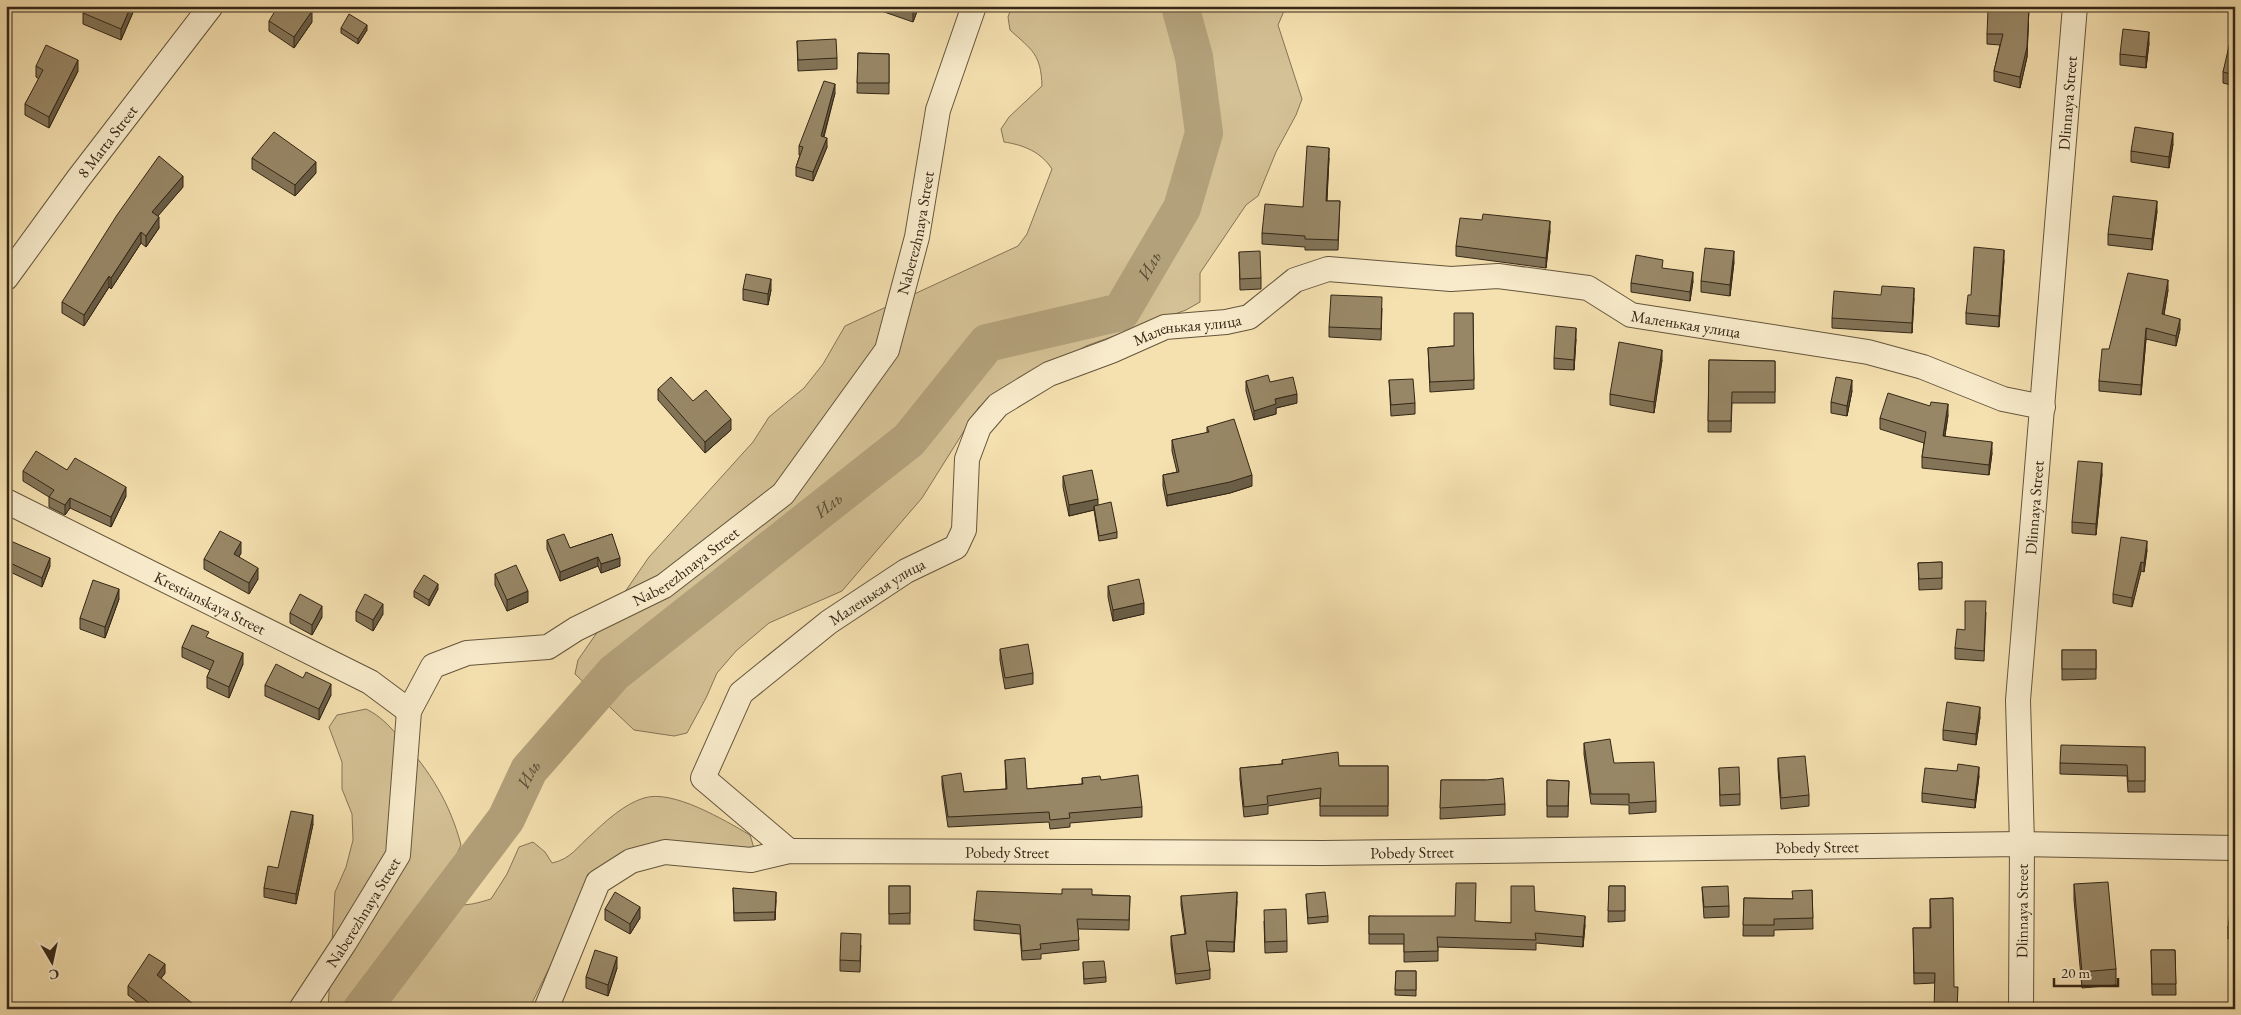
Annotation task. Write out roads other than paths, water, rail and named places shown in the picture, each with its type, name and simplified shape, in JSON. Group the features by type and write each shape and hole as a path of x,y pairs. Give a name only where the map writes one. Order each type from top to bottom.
{"street":[{"name":"8 Marta Street","path":"6,278 78,179 211,6"},
{"name":"Naberezhnaya Street","path":"300,1009 345,942 398,855 409,711 433,666 467,653 548,647 576,629 664,586 784,494 887,350 917,237 938,110 974,6"},
{"name":"Dlinnaya Street","path":"2021,1009 2022,844 2018,700 2044,407 2075,6"},
{"name":"Маленькая улица","path":"789,851 703,778 741,693 829,622 906,571 956,547 964,530 967,459 979,426 998,405 1049,374 1111,351 1165,327 1226,322 1249,317 1295,280 1328,269 1451,279 1498,276 1588,288 1632,315 1868,352 1923,367 2003,399 2044,407"},
{"name":"Krestianskaya Street","path":"6,501 370,682 409,711"},
{"name":"Pobedy Street","path":"546,1009 598,882 632,861 665,852 750,860 789,851 1323,853 2022,844 2235,848"}],"waterway":[{"name":"Иль","path":"362,1009 506,819 529,770 614,673 909,440 987,343 1121,312 1182,208 1204,133 1194,57 1180,6"}]}
